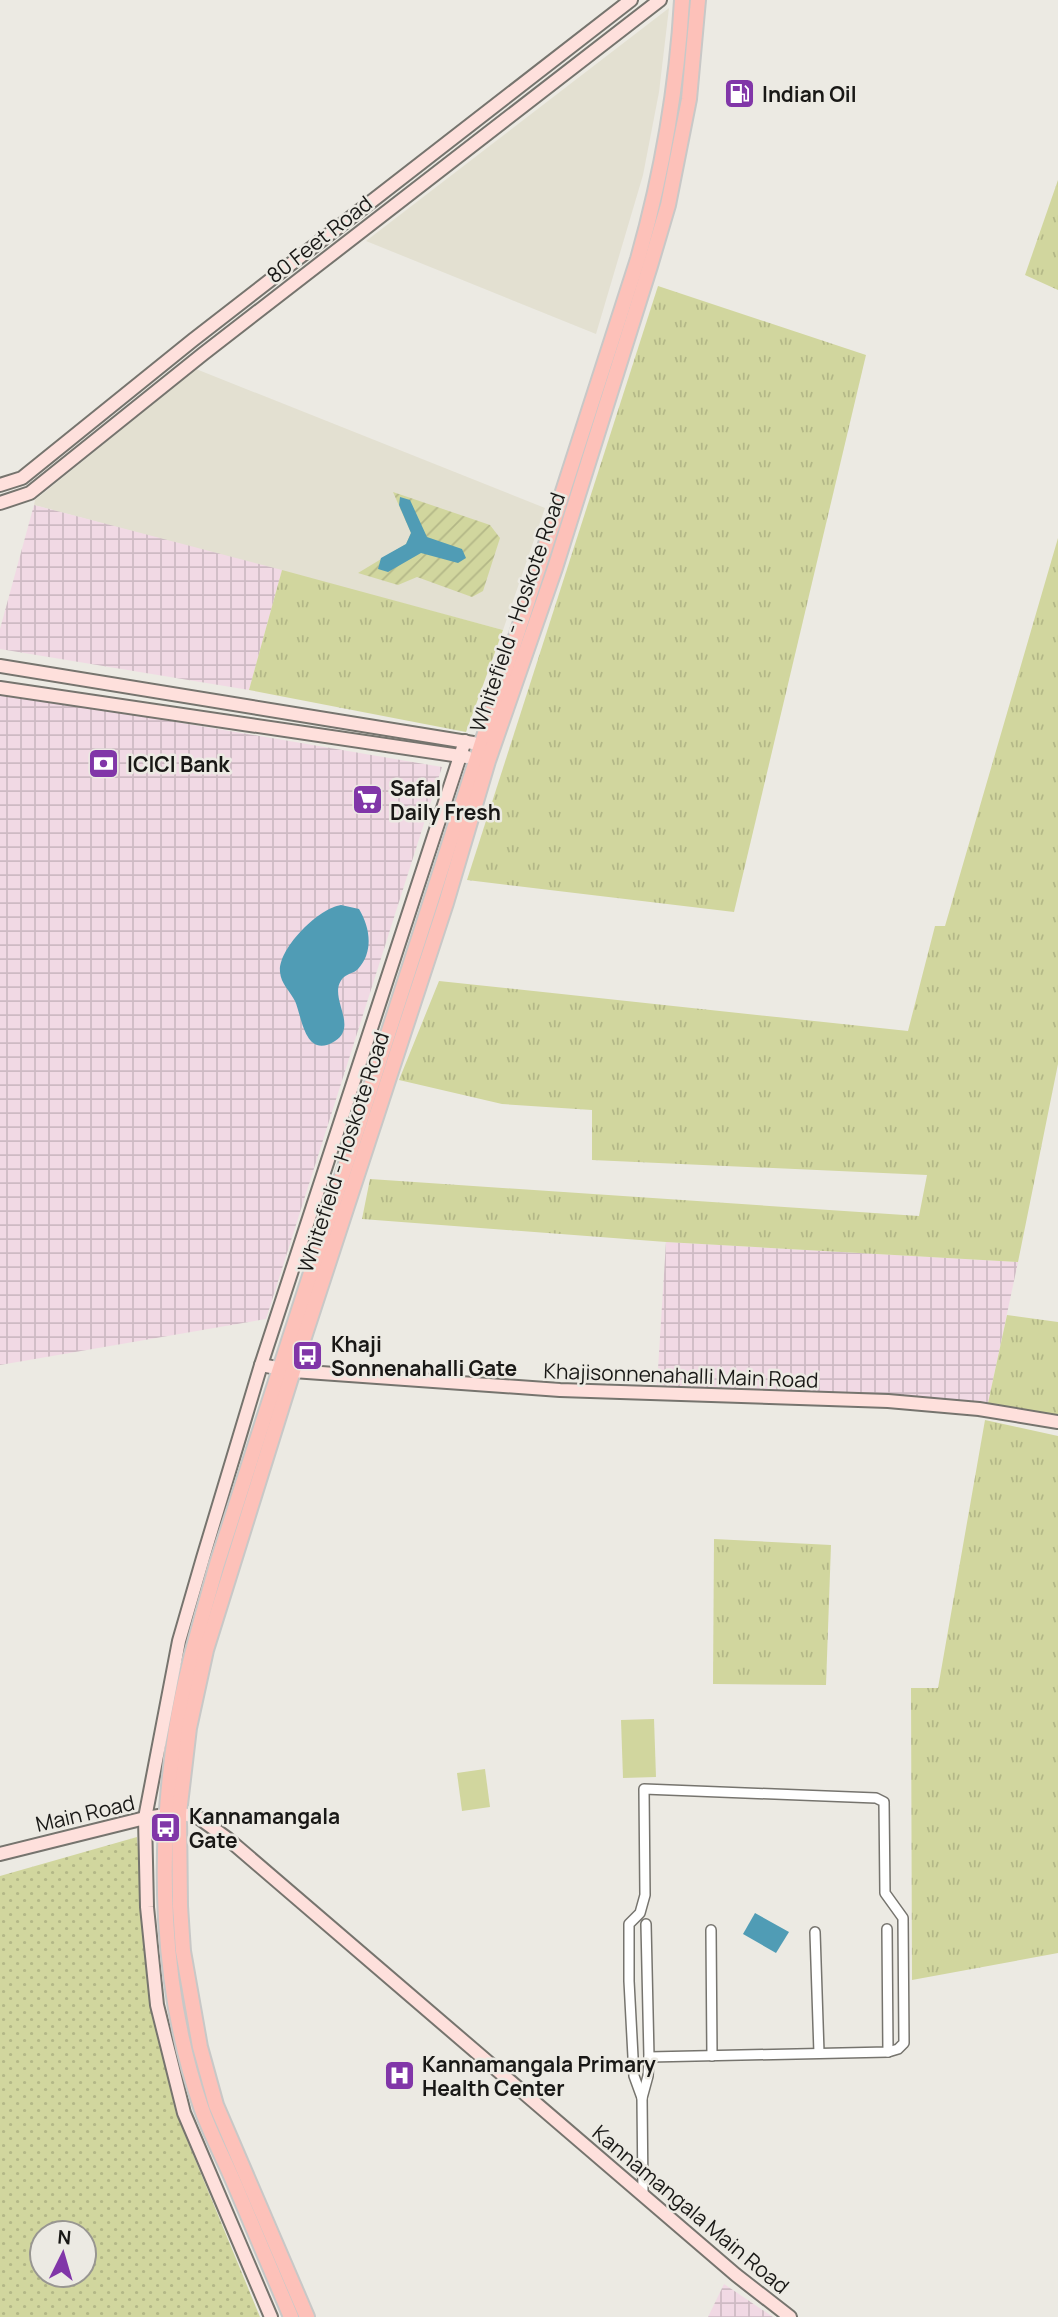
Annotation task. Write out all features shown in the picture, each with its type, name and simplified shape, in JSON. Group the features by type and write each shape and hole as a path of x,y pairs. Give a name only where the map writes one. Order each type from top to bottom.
{"main road":[{"name":"Whitefield - Hoskote Road","path":"291,2317 202,2108 186,2053 169,1954 166,1906 173,1814 206,1650 287,1369 442,916 484,752 654,202 678,61 682,0"},
{"name":"Whitefield - Hoskote Road","path":"484,752 552,577 668,205 689,99 698,0"},
{"name":"Whitefield - Hoskote Road","path":"173,1814 183,1951 200,2047 216,2105 307,2317"}],"street":[{"name":"80 Feet Road","path":"0,485 22,478 193,340 631,0"},
{"name":"80 Feet Road","path":"0,503 30,493 203,354 660,0"},
{"path":"0,666 465,741 484,752"},
{"path":"0,688 460,755 484,752"},
{"path":"373,743 374,726"},
{"path":"271,2317 184,2113 177,2086 157,2005 147,1907 145,1818 179,1641 261,1365 465,741"},
{"name":"Khajisonnenahalli Main Road","path":"261,1365 560,1390 888,1401 979,1409 1058,1422"},
{"path":"642,2098 634,2076 629,1924 640,1913 645,1895 644,1789 876,1798 884,1802 885,1893 903,1918 904,2043 898,2049 888,2052 649,2057"},
{"name":"Main Road","path":"0,1854 145,1818 173,1814"},
{"name":"Kannamangala Main Road","path":"173,1814 199,1818 228,1839 736,2275 790,2317"},
{"path":"643,2194 642,2098 648,2076 649,2057 646,1924"},
{"path":"887,1928 888,2052"},
{"path":"711,1930 712,2056"},
{"path":"815,1932 819,2053"}],"shaded area":[{"path":"669,8 659,92 643,175 596,334 366,241"},
{"path":"196,369 545,508 503,630 34,505 35,500"},
{"path":"34,505 282,570 249,690 0,649 0,629"},
{"path":"0,692 442,767 266,1319 0,1365"},
{"path":"666,1242 1018,1262 988,1403 657,1385"},
{"path":"724,2284 773,2317 708,2317"}],"green space":[{"path":"1058,180 1058,290 1025,275"},
{"path":"658,286 866,355 734,912 467,880"},
{"path":"393,492 490,525 500,538 483,591 472,597 417,577 398,585 358,573 406,544 411,533"},
{"path":"1058,538 1058,1064 1018,1262 666,1242 362,1219 370,1179 919,1216 927,1175 592,1160 592,1110 502,1104 399,1080 439,981 908,1031 935,926 945,926"},
{"path":"282,570 503,630 466,732 249,690"},
{"path":"1007,1315 1058,1322 1058,1416 988,1403"},
{"path":"985,1420 1058,1436 1058,1953 912,1980 911,1688 938,1688"},
{"path":"714,1539 831,1545 826,1685 713,1684"},
{"path":"654,1719 656,1777 623,1778 621,1720"},
{"path":"485,1769 490,1807 462,1811 457,1773"},
{"path":"137,1837 152,2012 176,2113 260,2317 0,2317 0,1876"}],"water":[{"path":"400,497 410,500 427,537 462,549 466,558 458,563 421,553 388,572 378,569 381,558 406,544 411,533 399,505"},
{"path":"341,905 359,909 368,931 368,947 358,969 344,977 339,984 339,1001 344,1018 342,1034 335,1041 317,1045 306,1034 295,1001 282,980 281,962 293,941 312,921 322,913"},
{"path":"755,1913 789,1932 776,1953 743,1934"}],"place":[{"name":"Indian Oil","path":"739,94"},
{"name":"ICICI Bank","path":"104,764"},
{"name":"Safal Daily Fresh","path":"367,800"},
{"name":"Khaji Sonnenahalli Gate","path":"308,1356"},
{"name":"Kannamangala Gate","path":"166,1828"},
{"name":"Kannamangala Primary Health Center","path":"399,2076"}]}
